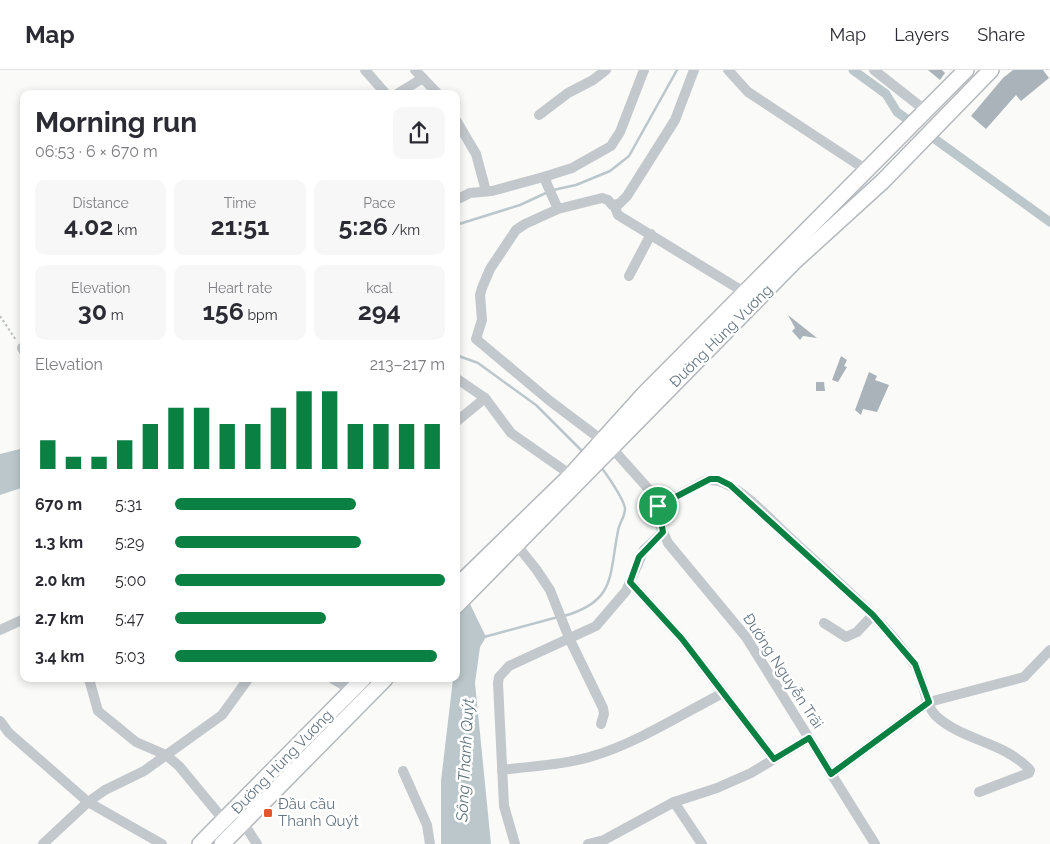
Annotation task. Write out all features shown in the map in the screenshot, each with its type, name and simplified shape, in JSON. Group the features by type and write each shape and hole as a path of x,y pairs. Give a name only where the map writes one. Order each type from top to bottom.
{"highway":[{"name":"Đường Hùng Vương","path":"460,584 516,544 603,444 744,292 868,171 966,70"},
{"name":"Đường Hùng Vương","path":"603,444 882,181 991,70"},
{"name":"Đường Hùng Vương","path":"460,601 491,561 579,471"},
{"name":"Đường Hùng Vương","path":"222,844 234,821 361,682"},
{"name":"Đường Hùng Vương","path":"200,844 234,821 382,682"}],"street":[{"path":"367,70 383,90"},
{"path":"415,70 434,90"},
{"path":"539,115 562,97 593,80 606,70"},
{"path":"460,198 470,193 486,191 572,168 611,146 620,132 644,70"},
{"path":"614,206 627,196 674,120 694,70"},
{"path":"728,70 748,92 868,171"},
{"path":"874,70 926,111"},
{"path":"404,90 423,78"},
{"path":"460,127 476,154 486,191"},
{"path":"547,176 546,182 558,209 570,208 602,198 608,200 614,206 618,215 744,292"},
{"name":"Đường Nguyễn Trãi","path":"558,209 520,226 490,269 480,295 482,320 476,339 603,444 649,489 658,506 663,532 668,543 746,637 875,844"},
{"path":"628,276 651,234"},
{"path":"460,381 485,398 511,433 579,471"},
{"path":"460,419 485,398"},
{"path":"658,506 710,479 718,479 730,485 873,615 915,664 932,711 949,728 985,741 1030,770 1029,773 979,792"},
{"path":"515,844 504,806 499,677 508,666 596,626 618,602 630,582 639,557 663,532"},
{"path":"516,544 543,578 557,607 569,638 603,708 604,714 601,724"},
{"path":"630,582 682,639 774,759"},
{"path":"824,623 846,637 857,632 873,615"},
{"path":"0,630 20,621"},
{"path":"831,774 929,702 1024,676 1050,650"},
{"path":"90,682 98,711 136,742 166,755 257,844"},
{"path":"50,842 88,802 105,790 144,771 222,715 246,682"},
{"path":"338,682 352,690"},
{"path":"502,770 566,762 593,756 619,746 723,693"},
{"path":"0,722 9,733 88,802 162,844"},
{"path":"588,844 604,840 674,802 717,788 751,773 809,738"},
{"path":"403,771 428,825 430,844"},
{"path":"674,802 702,844"}],"path":[{"path":"0,316 20,346"}],"water":[{"path":"20,449 20,488 0,495 0,454"},
{"name":"Sông Thanh Quýt","path":"460,583 486,637 480,647 475,683 491,844 441,844 441,781 453,682 460,682"}],"building":[{"path":"928,70 942,70 945,73 940,80"},
{"path":"1013,70 1043,70 1049,78 1021,101 1016,95 986,129 971,116 1003,78"},
{"path":"788,315 817,338 803,336 800,340 792,331 795,328"},
{"path":"841,356 847,360 844,366 847,367 838,382 832,380"},
{"path":"869,372 877,376 875,380 889,385 877,412 863,409 861,415 855,410"},
{"path":"816,382 824,382 825,391 816,391"}],"waterway":[{"path":"553,190 576,185 610,171 629,156 677,70"},
{"path":"853,70 886,94 897,112 911,122"},
{"path":"932,137 1050,222"},
{"path":"460,224 520,205 548,192"},
{"path":"460,356 478,363 536,405 584,453"},
{"path":"564,616 593,603 602,594 611,574 619,528 625,509 619,494 600,466"},
{"path":"484,637 558,617"}],"place":[{"name":"Đầu cầu Thanh Quýt","path":"268,813"}],"route":[{"path":"710,479 718,479 730,485 760,510 873,615 915,664 929,702 831,774 809,738 774,759 682,639 630,582 639,557 652,541 663,532 660,525 658,506 710,479"}]}
